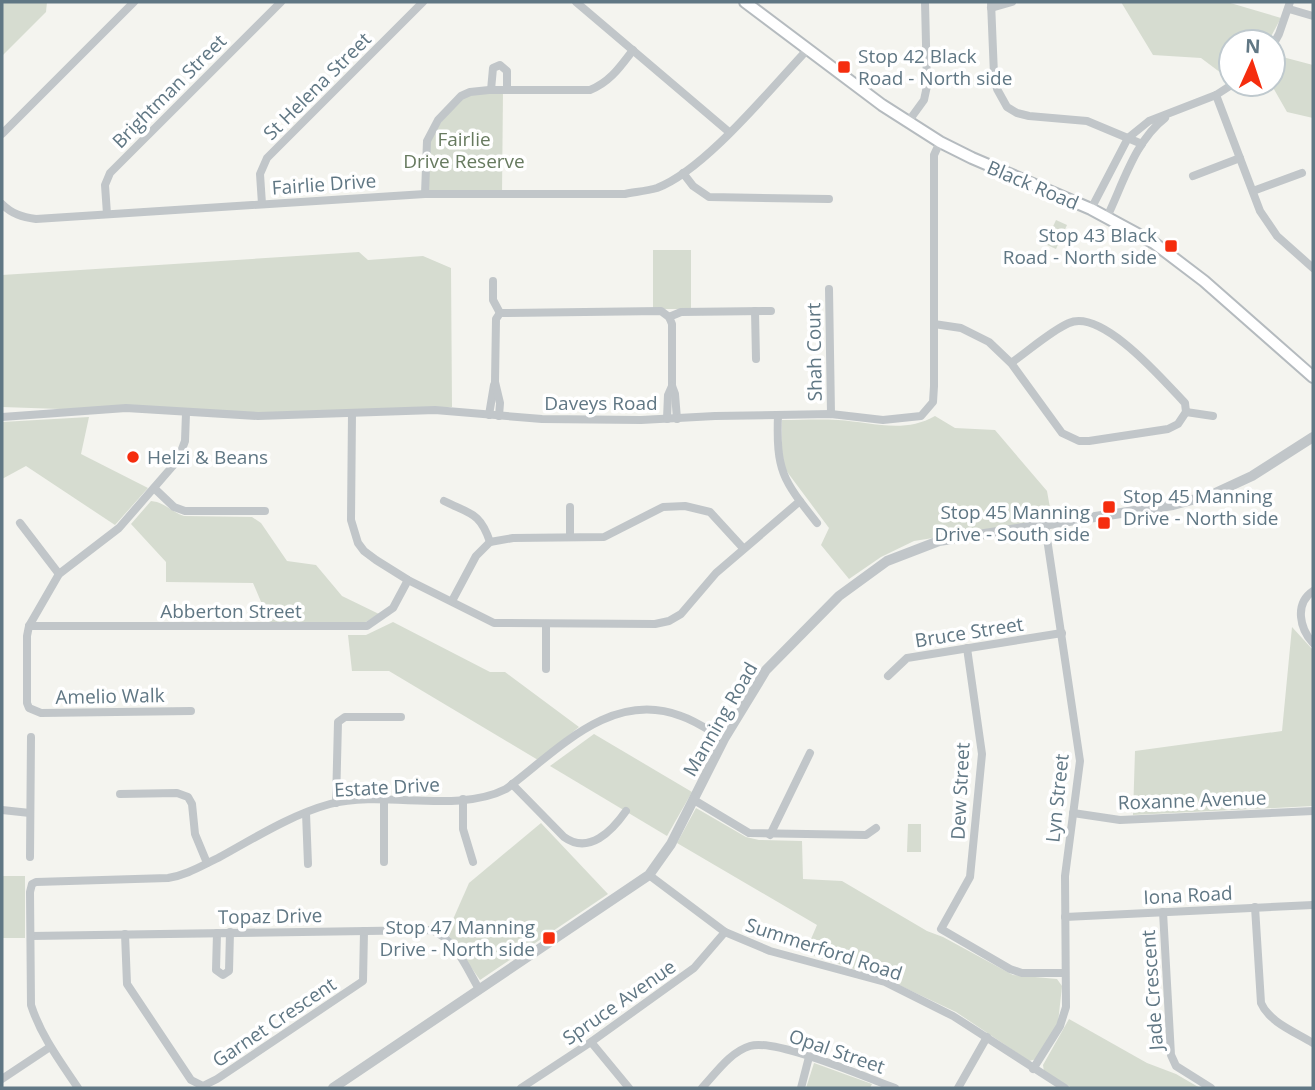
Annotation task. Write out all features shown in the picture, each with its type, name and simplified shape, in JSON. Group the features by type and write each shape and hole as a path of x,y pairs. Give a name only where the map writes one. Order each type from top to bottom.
{"main road":[{"name":"Black Road","path":"745,2 908,122 940,142 1091,209 1154,243 1194,273 1313,377"}],"street":[{"path":"2,134 134,2"},
{"name":"Brightman Street","path":"107,214 105,185 110,173 281,2"},
{"name":"St Helena Street","path":"262,204 261,169 267,158 423,2"},
{"path":"576,2 729,132"},
{"path":"908,122 924,100 927,86 925,2"},
{"path":"1012,2 991,5 996,89 1007,107 1029,116 1087,121 1142,144"},
{"path":"1280,28 1290,5 1313,16"},
{"name":"Fairlie Drive","path":"2,204 22,217 36,219 425,194 625,194 658,187 693,167 808,49"},
{"path":"425,194 425,151 431,131 461,96 470,92 491,90 590,90 614,75 633,50"},
{"path":"491,90 493,68 500,65 507,71 507,90"},
{"path":"1091,209 1128,138 1149,121 1216,95 1260,211 1277,236 1313,268"},
{"path":"1107,217 1142,144 1154,126 1173,112"},
{"name":"Daveys Road","path":"2,418 126,408 258,416 435,410 542,419 672,419 831,414 883,420 921,416 933,402 934,155 940,142"},
{"path":"1194,176 1240,158"},
{"path":"683,173 693,186 709,197 830,198"},
{"path":"1252,191 1301,173"},
{"path":"493,281 493,300 500,313"},
{"name":"Shah Court","path":"829,289 831,414"},
{"path":"500,313 661,311 669,317 672,324 672,419"},
{"path":"755,311 756,359"},
{"path":"669,317 681,312 771,311"},
{"path":"489,415 495,382 496,318 500,313"},
{"path":"934,324 961,328 989,342 1011,363 1062,433 1079,441 1089,442 1168,429 1178,424 1186,412 1185,402 1118,336 1082,320 1069,323 1011,363"},
{"path":"495,382 500,403 499,416"},
{"path":"1186,412 1213,416"},
{"path":"29,626 59,574 119,528 182,452 186,413"},
{"path":"352,413 353,530 363,551 408,580 494,623 654,624 669,621 690,606 716,573 743,548 800,501"},
{"path":"778,415 777,449 783,476 817,523"},
{"name":"Manning Road","path":"332,1088 649,875 671,844 724,739 766,670 839,596 887,561 939,541 1173,505 1211,495 1252,476 1313,437"},
{"path":"154,488 174,507 185,511 265,511"},
{"path":"444,501 484,523 490,542"},
{"path":"452,601 476,556 490,542 513,538 604,537 663,507 685,506 710,513 743,548"},
{"path":"570,508 570,537"},
{"path":"20,523 59,574"},
{"name":"Lyn Street","path":"1034,1069 1060,1026 1066,1007 1065,876 1080,761 1045,525"},
{"name":"Abberton Street","path":"29,626 367,626 393,608 408,580"},
{"path":"1313,592 1301,607 1301,626 1313,643"},
{"path":"546,625 546,669"},
{"name":"Amelio Walk","path":"29,626 29,708 41,713 191,711"},
{"name":"Bruce Street","path":"888,676 907,658 1062,633"},
{"name":"Dew Street","path":"967,648 982,754 970,877 941,929 1010,970 1022,973 1065,973"},
{"name":"Estate Drive","path":"30,936 30,892 32,884 36,882 168,878 187,875 306,813 336,803 463,799 495,795 583,730 619,712 670,712 683,716 724,739"},
{"path":"336,803 338,722 345,717 401,717"},
{"path":"30,857 31,737"},
{"path":"770,835 810,753"},
{"path":"512,784 564,837 574,842 599,839 612,830 626,811"},
{"path":"120,794 177,793 188,797 192,804 195,834 207,863"},
{"path":"463,799 463,829 473,862"},
{"path":"384,800 384,862"},
{"path":"694,800 749,833 866,835 876,828"},
{"path":"2,810 30,813"},
{"name":"Roxanne Avenue","path":"1073,813 1120,820 1313,811"},
{"path":"306,813 308,864"},
{"name":"Summerford Road","path":"649,875 725,932 770,951 885,982 953,1016 1065,1088"},
{"name":"Iona Road","path":"1065,917 1313,905"},
{"path":"1255,907 1261,1003 1264,1011 1313,1043"},
{"name":"Jade Crescent","path":"1163,912 1171,1055 1176,1066 1211,1088"},
{"name":"Topaz Drive","path":"30,936 431,930 452,945 479,989"},
{"name":"Garnet Crescent","path":"125,934 127,984 191,1080 203,1086 211,1084 363,981 364,931"},
{"path":"217,933 216,970 223,975 229,971 230,932"},
{"name":"Spruce Avenue","path":"521,1088 694,968 725,932"},
{"path":"30,936 31,1005 50,1047 78,1088"},
{"path":"958,1088 987,1037"},
{"path":"591,1042 629,1088"},
{"name":"Opal Street","path":"702,1088 733,1055 750,1046 770,1045 808,1057 876,1085 895,1088"},
{"path":"2,1079 50,1047"},
{"path":"800,1088 808,1057"}],"green space":[{"path":"2,2 47,2 46,12 2,56"},
{"path":"1121,2 1227,2 1281,18 1276,28 1217,28 1217,70 1201,58 1153,55"},
{"path":"1287,58 1313,65 1313,118 1287,112 1279,98 1287,98"},
{"name":"Fairlie Drive Reserve","path":"503,90 502,194 425,194 427,141 461,96"},
{"path":"1056,220 1067,225 1056,249 1045,244"},
{"path":"653,250 691,250 691,309 653,309"},
{"path":"359,252 368,260 423,256 451,268 452,407 263,416 2,407 2,275"},
{"path":"935,416 955,428 995,430 1047,491 1052,519 914,541 881,557 849,579 821,545 829,528 785,469 782,420 838,420 899,426"},
{"path":"89,417 81,454 148,488 115,525 26,466 2,479 2,422"},
{"path":"151,501 184,516 252,517 261,523 287,561 316,565 342,596 379,614 364,623 270,623 253,583 166,582 166,562 131,524"},
{"path":"393,622 490,672 505,672 579,727 538,760 389,671 352,671 348,635 366,635"},
{"path":"1292,627 1313,650 1313,806 1133,815 1135,751 1282,731"},
{"path":"594,734 692,792 667,836 550,766"},
{"path":"696,808 746,837 802,841 803,879 842,881 927,931 1013,975 1057,979 1062,986 1058,1023 1037,1059 1029,1061 956,1012 888,980 805,953 817,925 677,843"},
{"path":"541,823 608,894 480,980 447,933 469,883"},
{"path":"908,824 921,824 921,852 907,852"},
{"path":"2,876 25,876 25,938 2,938"},
{"path":"1069,1019 1147,1063 1176,1074 1200,1088 1072,1088 1044,1072 1043,1065"},
{"path":"814,1063 872,1084 870,1088 806,1088"}],"place":[{"name":"Stop 42 Black Road - North side","path":"844,67"},
{"name":"Stop 43 Black Road - North side","path":"1171,246"},
{"name":"Helzi & Beans","path":"133,457"},
{"name":"Stop 45 Manning Drive - North side","path":"1109,507"},
{"name":"Stop 45 Manning Drive - South side","path":"1104,523"},
{"name":"Stop 47 Manning Drive - North side","path":"549,938"}]}
